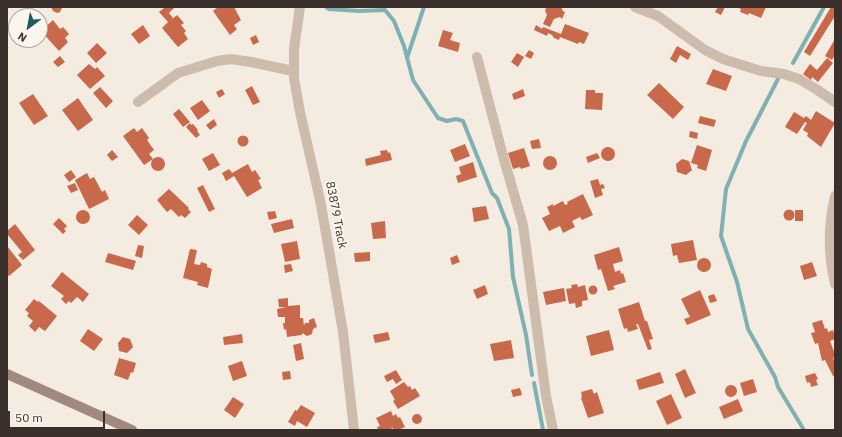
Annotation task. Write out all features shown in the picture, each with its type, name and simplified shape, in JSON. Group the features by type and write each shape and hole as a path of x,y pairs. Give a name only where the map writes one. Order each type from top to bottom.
{"main road":[{"path":"8,376 132,430"}],"street":[{"name":"83879 Track","path":"300,7 294,49 293,71 300,112 320,200 343,332 354,430"},
{"path":"635,7 658,16 705,50 723,59 761,71 784,74 799,79 835,102"},
{"path":"477,57 523,225 546,396 553,430"},
{"path":"138,102 178,73 217,61 231,59 293,71"},
{"path":"835,196 830,235 830,263 835,284"}],"building":[{"path":"51,7 62,8 60,12 57,13 53,11"},
{"path":"164,7 174,8 169,13 173,18 170,21 177,15 184,23 181,25 186,31 184,33 188,39 178,47 162,28 168,22 159,12"},
{"path":"218,7 234,7 241,20 234,25 237,29 230,35 213,11"},
{"path":"547,7 561,7 565,12 562,19 560,17 554,19 550,27 543,24 547,15 545,10"},
{"path":"718,7 725,7 721,15 715,12"},
{"path":"736,7 766,7 761,18 749,13 748,15 740,12 741,9"},
{"path":"831,7 835,7 835,16 810,56 804,52"},
{"path":"53,20 60,29 63,27 69,34 65,38 68,42 59,51 48,39 48,25"},
{"path":"565,24 589,33 584,44 579,42 578,44 560,37 559,40 548,33 547,36 534,30 536,25 542,29 543,27 561,34"},
{"path":"143,25 150,36 139,44 131,34"},
{"path":"443,30 453,33 450,40 460,43 458,52 438,46"},
{"path":"256,35 259,42 253,45 250,38"},
{"path":"835,39 835,55 832,60 825,56"},
{"path":"97,43 107,53 96,63 87,53"},
{"path":"677,46 691,54 688,60 680,55 676,63 670,59"},
{"path":"529,50 534,53 531,59 525,56"},
{"path":"517,53 524,57 518,67 511,62"},
{"path":"60,56 65,62 58,67 53,62"},
{"path":"827,58 833,63 818,82 812,77 811,80 803,74 810,64 817,70"},
{"path":"89,64 95,69 97,67 105,76 90,89 77,75"},
{"path":"713,69 732,76 726,91 706,84"},
{"path":"659,83 684,107 673,119 647,95"},
{"path":"252,86 260,102 253,105 245,90"},
{"path":"100,87 113,101 106,108 93,93"},
{"path":"222,89 225,94 219,98 216,92"},
{"path":"523,89 525,96 514,100 512,94"},
{"path":"586,90 595,90 595,93 603,93 602,110 585,109"},
{"path":"33,94 48,116 34,125 19,103"},
{"path":"78,98 93,120 78,131 62,110"},
{"path":"202,100 210,111 198,120 190,108"},
{"path":"179,109 190,122 183,127 173,114"},
{"path":"816,111 835,123 821,147 807,136 808,133 803,130 807,123 805,122 797,134 785,127 794,112 804,118 806,116 811,120"},
{"path":"700,116 716,120 714,127 698,123"},
{"path":"214,119 217,125 210,130 206,125"},
{"path":"190,123 191,125 193,124 198,130 197,131 200,135 196,138 186,127"},
{"path":"134,128 137,132 142,128 149,138 147,140 154,150 149,154 153,159 144,165 123,136"},
{"path":"690,131 698,133 697,139 689,137"},
{"path":"243,135 247,137 249,141 247,145 243,147 239,145 237,141 239,137"},
{"path":"539,139 541,148 532,149 530,141"},
{"path":"465,144 470,156 455,162 450,150"},
{"path":"697,145 712,150 706,171 697,168 698,165 691,163"},
{"path":"605,147 611,147 615,151 615,157 611,161 605,161 601,157 601,151"},
{"path":"524,148 530,166 521,169 520,167 513,169 508,153"},
{"path":"112,150 118,157 112,161 107,155"},
{"path":"387,150 388,153 390,152 392,160 366,166 365,159 381,155 380,151"},
{"path":"213,153 220,165 209,171 202,159"},
{"path":"597,153 600,158 588,163 586,157"},
{"path":"550,156 555,158 557,163 555,168 550,170 545,168 543,163 545,158"},
{"path":"158,157 163,159 165,164 163,169 158,171 153,169 151,164 153,159"},
{"path":"682,159 689,161 692,170 686,175 677,172 676,164"},
{"path":"473,162 477,177 458,183 456,176 461,174 459,167"},
{"path":"248,164 252,172 255,170 261,179 258,180 262,188 247,197 234,176 226,181 222,173 229,169 232,173"},
{"path":"71,170 76,177 69,182 64,175"},
{"path":"87,173 90,179 94,177 102,192 105,190 109,199 89,209 75,180"},
{"path":"598,179 600,185 603,184 605,188 601,189 603,195 595,198 590,181"},
{"path":"75,183 78,190 71,193 67,186"},
{"path":"203,185 215,209 209,212 197,188"},
{"path":"169,189 189,208 188,209 191,212 185,218 181,215 179,217 171,209 167,212 157,200"},
{"path":"583,194 593,215 582,220 580,217 572,221 575,227 563,233 560,226 549,231 542,218 550,214 547,207 563,201 565,205 568,204 567,202"},
{"path":"486,206 489,219 474,222 472,208"},
{"path":"789,209 793,211 795,215 793,219 789,221 785,219 783,215 785,211"},
{"path":"83,210 88,212 90,217 88,222 83,224 78,222 76,217 78,212"},
{"path":"795,210 803,210 803,221 795,221"},
{"path":"275,211 277,218 269,220 267,212"},
{"path":"137,215 148,225 139,235 128,225"},
{"path":"59,218 67,226 64,229 66,231 63,234 53,224"},
{"path":"292,219 294,228 274,233 271,224"},
{"path":"385,221 386,238 373,239 371,223"},
{"path":"15,224 35,250 23,260 18,255 22,252 7,234 7,231"},
{"path":"693,240 697,260 679,263 677,255 673,256 671,244"},
{"path":"297,241 300,259 285,262 281,244"},
{"path":"138,245 144,246 142,258 135,256"},
{"path":"7,246 22,265 9,276 7,274"},
{"path":"619,247 623,261 613,264 615,272 620,270 621,274 623,273 626,282 613,286 615,289 608,291 601,269 598,270 594,255"},
{"path":"190,249 197,250 194,264 200,265 201,262 207,264 207,267 212,269 208,288 197,285 198,282 183,278"},
{"path":"370,252 370,261 355,262 354,253"},
{"path":"108,253 136,261 133,270 105,262"},
{"path":"457,255 460,262 452,265 450,258"},
{"path":"701,258 707,258 711,262 711,268 707,272 701,272 697,268 697,262"},
{"path":"812,262 817,276 804,280 800,266"},
{"path":"291,264 293,271 285,273 284,265"},
{"path":"62,272 89,294 83,302 77,297 71,303 69,301 66,304 61,299 64,296 51,286"},
{"path":"577,284 578,287 585,285 588,300 582,301 582,306 576,308 575,303 569,304 566,289 572,288 571,285"},
{"path":"485,285 488,294 477,299 473,290"},
{"path":"591,286 595,286 597,290 595,294 591,294 589,292 589,288"},
{"path":"564,288 566,301 546,305 543,292"},
{"path":"700,290 711,315 687,325 684,319 690,317 681,299"},
{"path":"714,294 717,301 710,303 708,296"},
{"path":"288,298 288,306 300,305 300,318 303,318 304,326 305,323 309,323 309,320 314,318 317,327 313,329 312,334 307,336 302,333 302,335 287,337 286,329 284,330 283,323 285,323 285,317 278,317 277,309 286,307 279,307 278,299"},
{"path":"34,299 38,302 39,301 57,316 45,331 39,327 35,332 29,326 33,321 27,316 29,313 25,310"},
{"path":"639,302 653,339 649,340 652,349 648,350 638,324 636,324 638,329 628,332 627,328 624,329 618,309"},
{"path":"822,320 825,329 827,328 828,332 833,330 835,337 835,339 830,341 835,354 835,357 833,358 835,362 835,376 833,376 825,360 822,361 818,343 815,344 811,333 815,332 812,323"},
{"path":"88,329 103,339 94,351 80,341"},
{"path":"609,330 614,350 591,356 586,336"},
{"path":"388,332 390,340 375,343 373,335"},
{"path":"242,334 243,343 224,345 223,337"},
{"path":"123,337 130,339 133,347 127,353 119,351 118,343"},
{"path":"511,340 514,358 494,361 490,344"},
{"path":"301,343 304,359 296,361 293,345"},
{"path":"119,358 136,363 133,373 131,372 128,380 114,375"},
{"path":"242,361 247,376 233,381 228,366"},
{"path":"685,369 696,393 685,398 675,374"},
{"path":"396,370 402,380 396,384 393,379 387,382 384,376"},
{"path":"290,371 291,379 283,380 282,372"},
{"path":"660,372 664,383 639,390 636,380"},
{"path":"815,373 818,379 816,380 818,385 811,387 810,382 807,383 805,376"},
{"path":"753,379 757,392 744,396 740,383"},
{"path":"404,382 408,387 410,386 412,390 415,388 420,396 398,409 393,401 395,400 390,391"},
{"path":"733,385 736,386 736,396 729,397 726,396 725,389 726,386"},
{"path":"520,388 522,395 513,397 511,390"},
{"path":"592,389 594,394 597,392 604,413 588,418 581,398 581,392"},
{"path":"671,394 682,418 667,425 656,401"},
{"path":"233,397 244,404 235,418 224,410"},
{"path":"738,399 743,411 724,419 719,407"},
{"path":"301,405 315,413 307,427 297,421 295,426 288,422 295,410 297,411"},
{"path":"391,411 393,416 396,414 398,418 400,417 405,427 398,430 394,430 393,428 388,430 378,430 377,427 380,426 376,418"},
{"path":"415,414 419,414 422,419 419,424 415,424 412,421 412,417"}],"waterway":[{"path":"326,7 329,9 359,11 385,10 394,21 404,46 413,80 438,118 447,121 456,119 463,121 492,193 497,198 509,229 513,277 526,335 532,375"},
{"path":"407,58 424,7"},
{"path":"793,63 824,7"},
{"path":"778,79 746,141 726,189 721,236 737,282 748,329 775,377 778,387 804,430"},
{"path":"534,383 543,430"}]}
